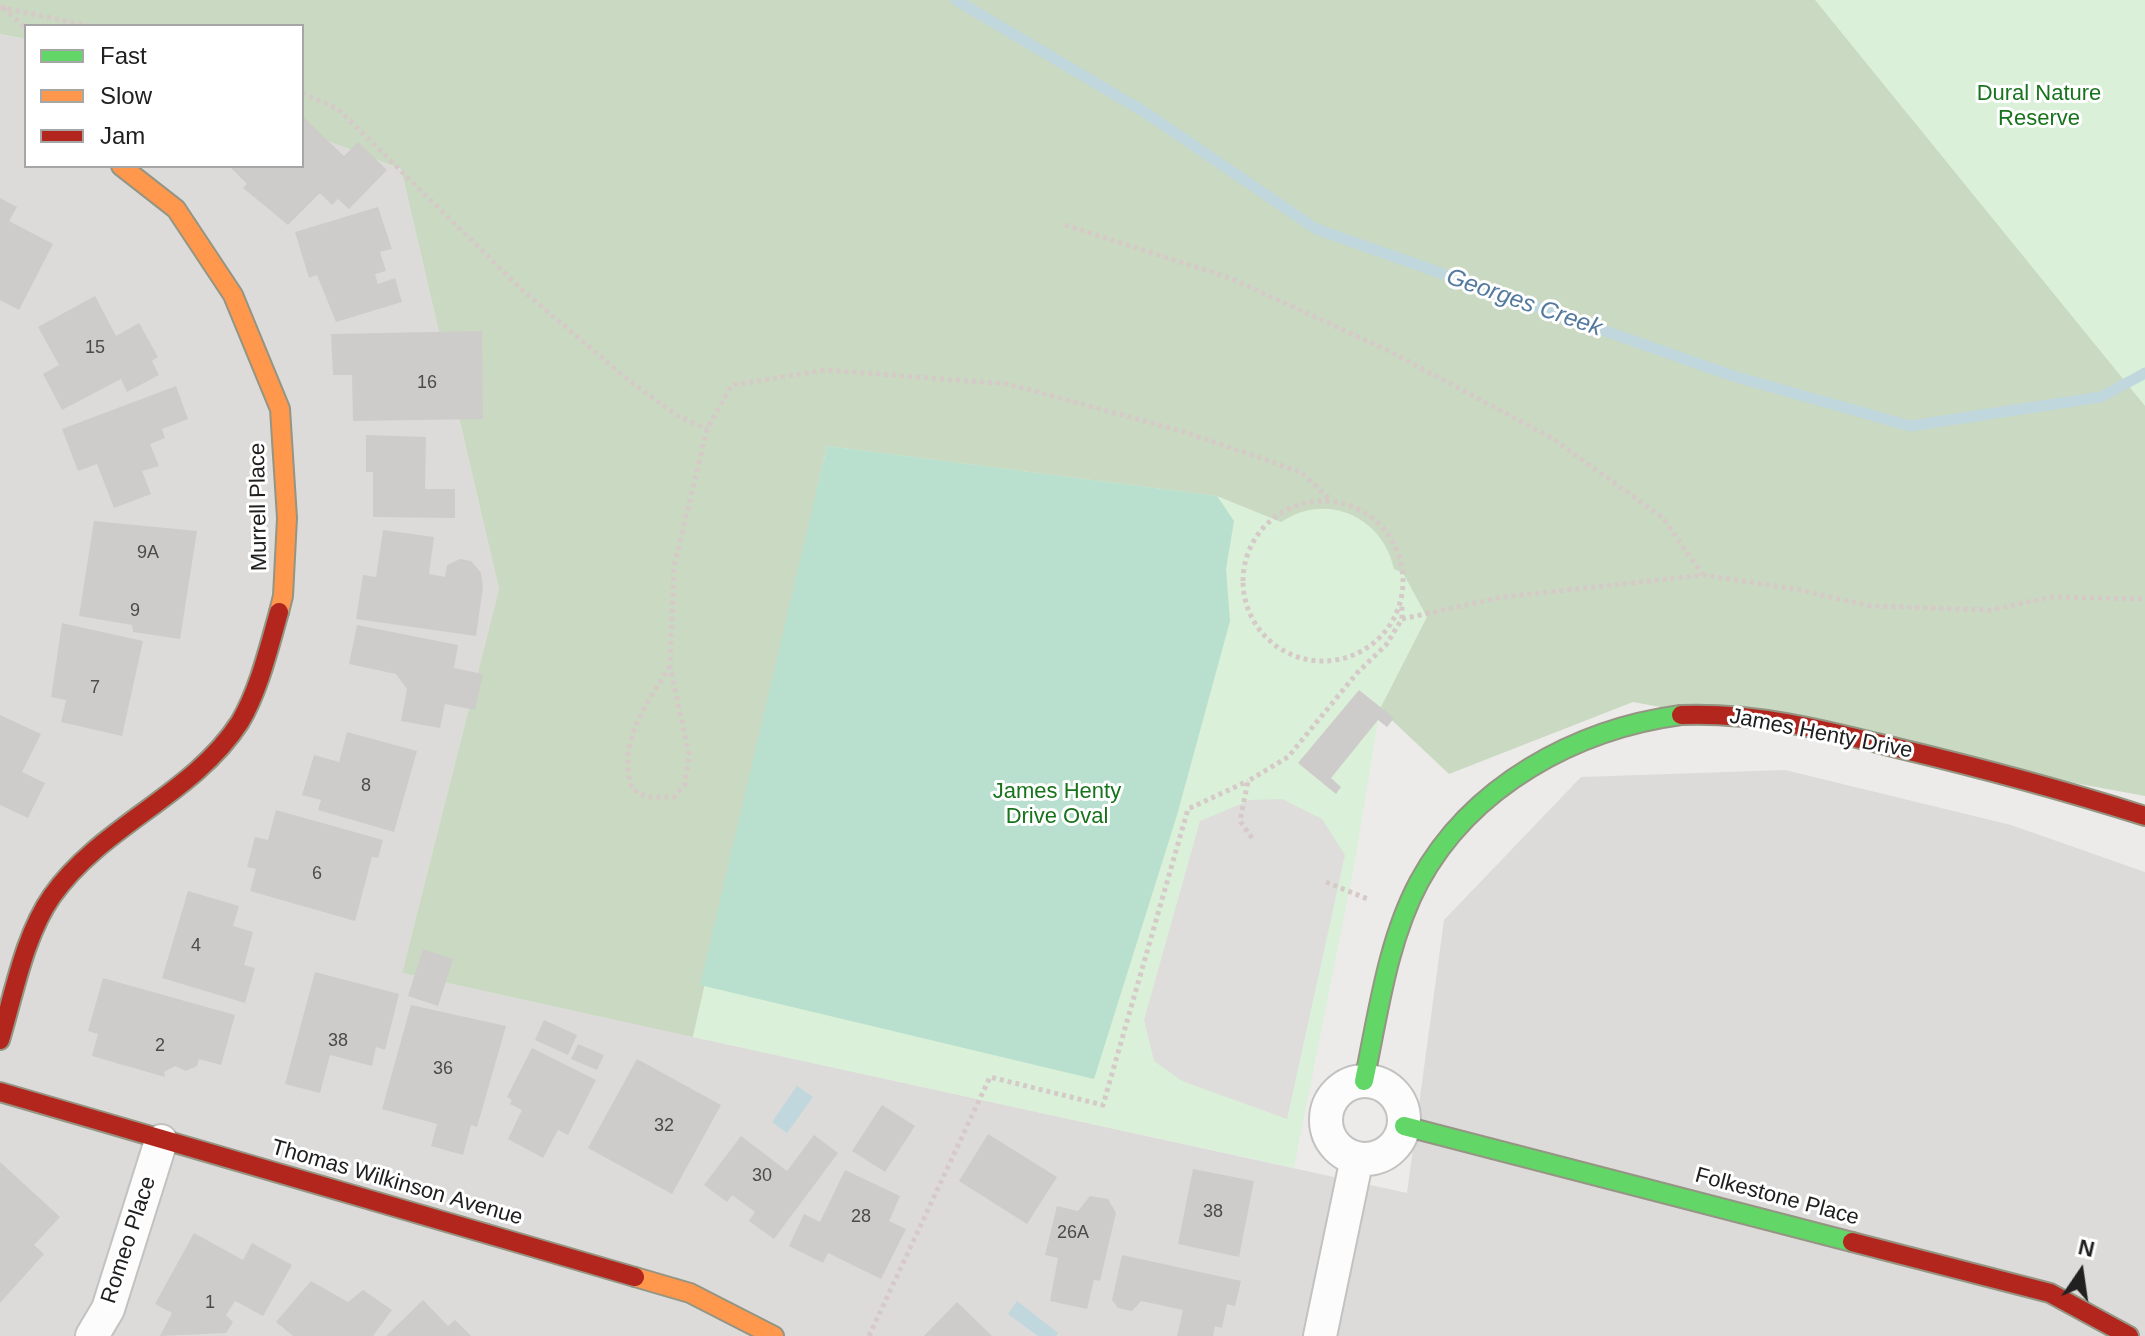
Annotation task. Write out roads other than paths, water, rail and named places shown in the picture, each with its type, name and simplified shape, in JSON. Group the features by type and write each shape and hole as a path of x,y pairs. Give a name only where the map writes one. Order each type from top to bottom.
{"street":[{"name":"Murrell Place","path":"0,1040 34,931 51,897 88,854 202,766 240,721 266,657 283,596 287,518 280,409 233,295 176,209 124,168"},
{"name":"James Henty Drive","path":"1364,1081 1395,940 1421,880 1456,831 1495,793 1534,765 1586,737 1652,719 1721,713 1793,724 2007,774 2145,816"},
{"path":"1364,1081 1376,1082 1395,1094 1401,1104 1404,1126 1400,1138 1382,1155 1357,1158 1345,1154 1329,1135 1327,1111 1340,1090 1364,1081"},
{"name":"Thomas Wilkinson Avenue","path":"0,1092 690,1293 774,1336"},
{"name":"Folkestone Place","path":"1404,1126 2050,1293 2129,1336"},
{"name":"Romeo Place","path":"92,1336 108,1309 161,1141"},
{"path":"1320,1336 1357,1158"}],"water":[{"path":"797,1086 813,1097 787,1133 772,1122"},
{"path":"1017,1301 1058,1333 1056,1336 1038,1336 1008,1314"}],"waterway":[{"name":"Georges Creek","path":"956,0 1146,113 1316,229 1733,376 1910,426 2101,397 2145,373"}],"park label":[{"name":"Dural Nature Reserve","path":"2039,106"},
{"name":"James Henty Drive Oval","path":"1057,804"}]}
